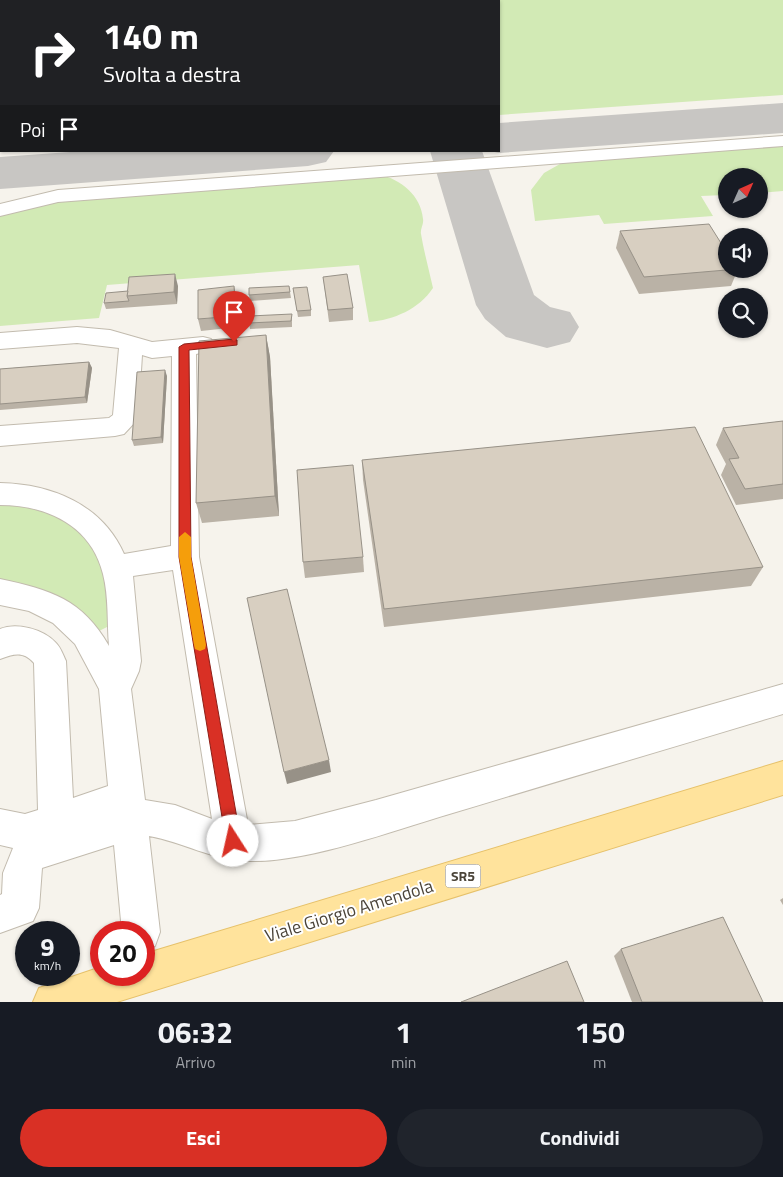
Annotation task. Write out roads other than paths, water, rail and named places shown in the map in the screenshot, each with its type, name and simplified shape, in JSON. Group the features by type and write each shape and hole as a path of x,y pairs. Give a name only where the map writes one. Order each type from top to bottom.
{"main road":[{"name":"Viale Giorgio Amendola","path":"155,966 783,778"},
{"name":"Viale Giorgio Amendola","path":"53,1002 93,996 112,986"}],"lane":[{"path":"0,210 58,196 783,141"},
{"path":"0,341 77,335 110,338 152,350 221,344"},
{"path":"0,436 115,427 126,414 131,344"},
{"path":"184,347 185,557 233,841"},
{"path":"0,494 20,493 49,500 79,515 96,532 116,568 125,667 115,687"},
{"path":"116,568 145,561 185,557"},
{"path":"0,592 34,599 64,614 86,634 115,687 139,921"},
{"path":"0,645 9,638 21,640 46,652 50,661 56,822"},
{"path":"0,827 26,832 56,822 128,811 175,823 202,836 247,843 295,839 376,818 783,699"},
{"path":"0,914 20,908 22,873 29,854 128,811"}]}
